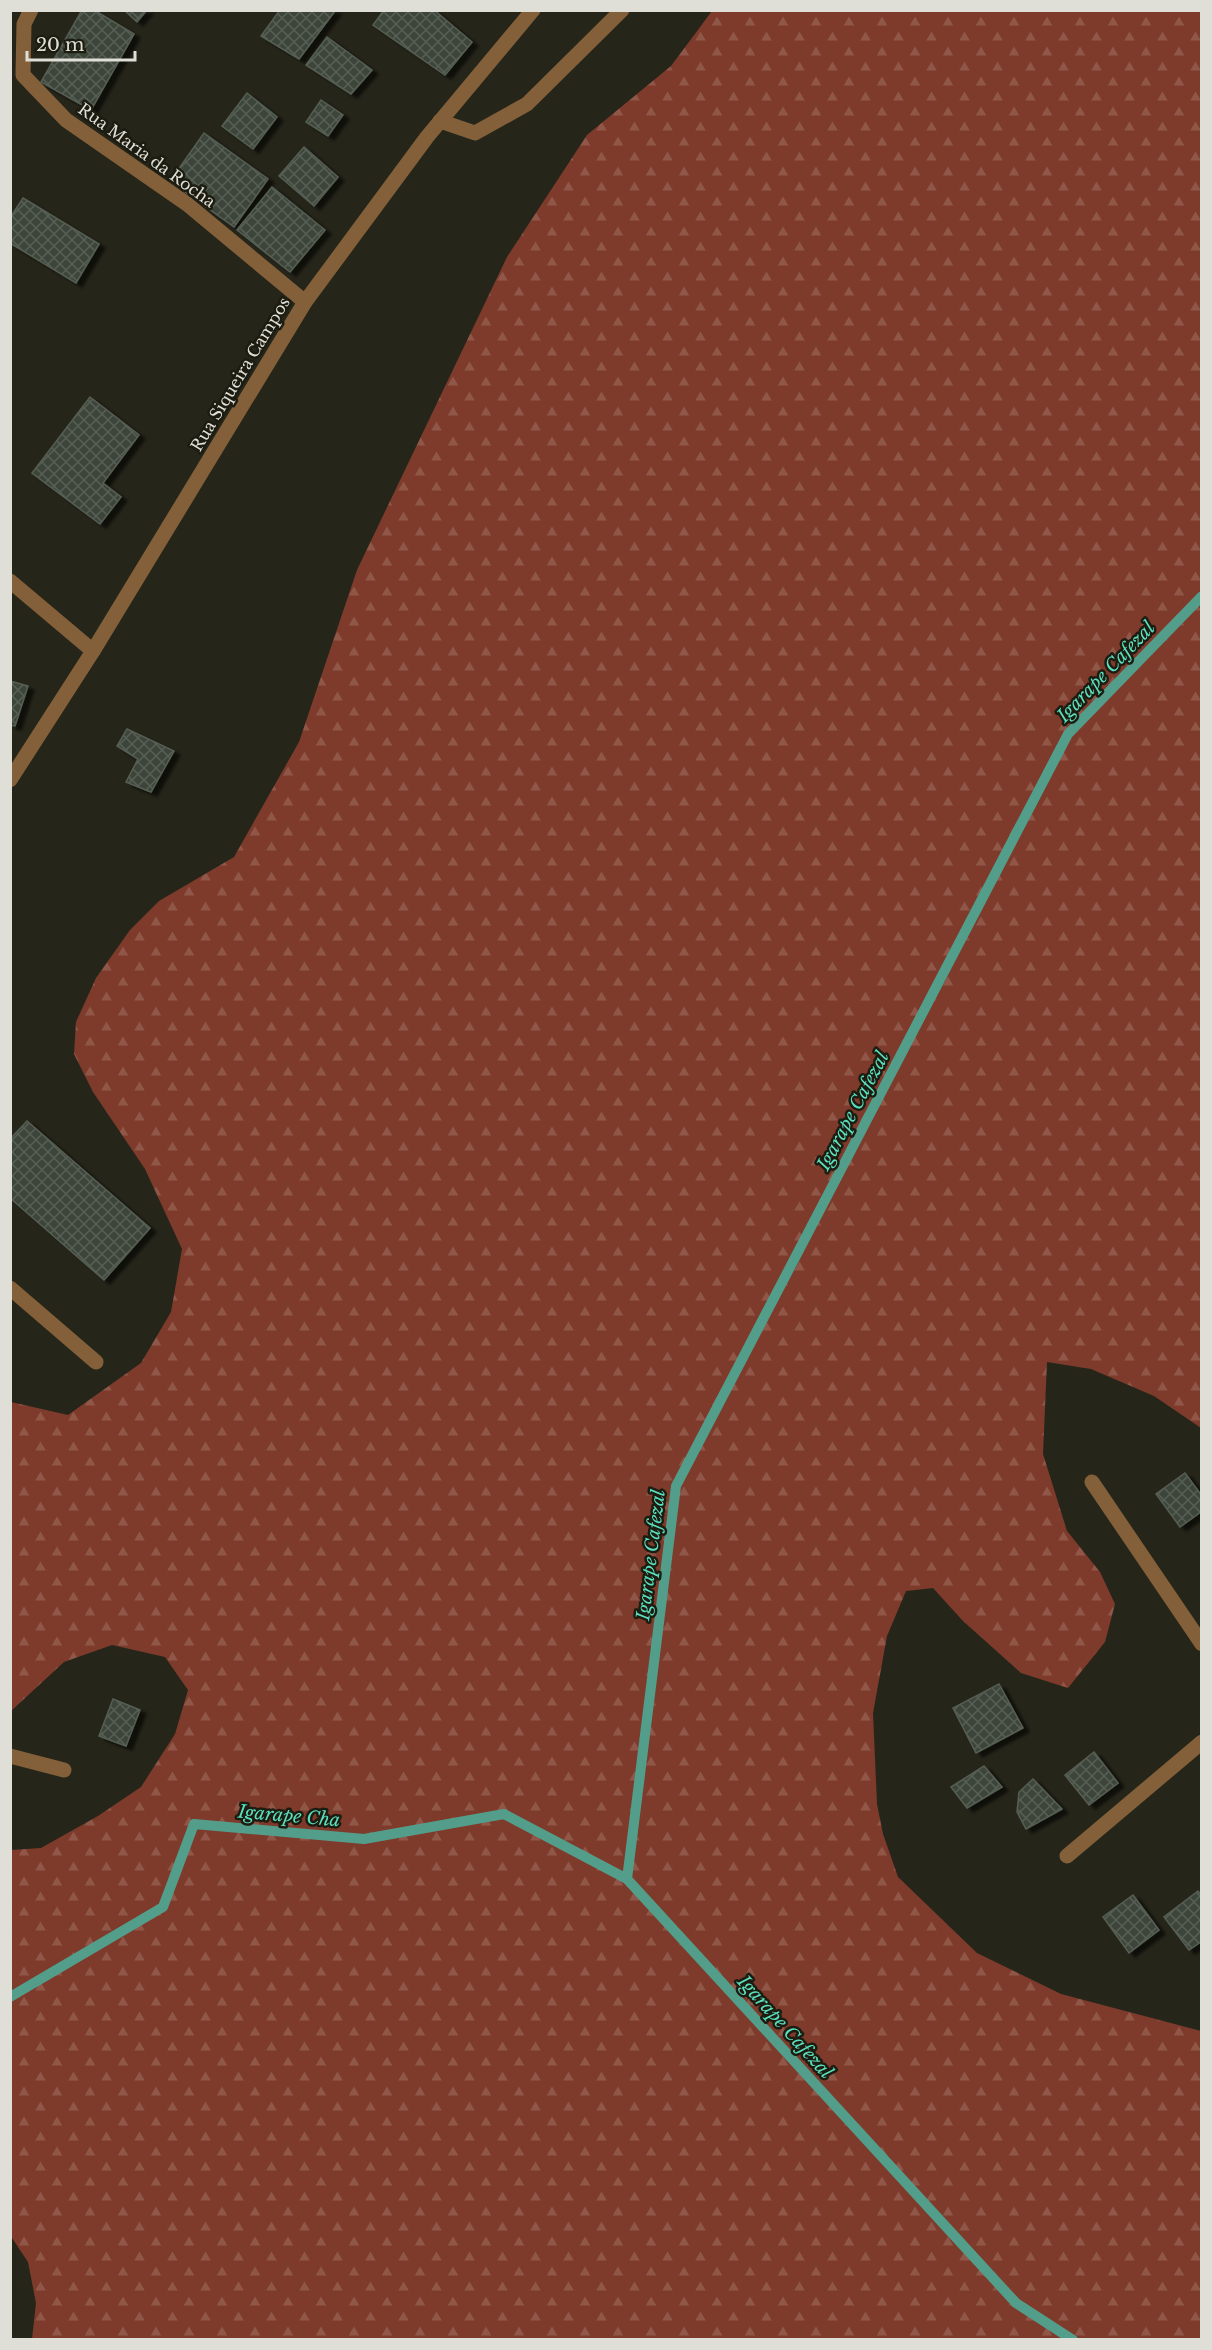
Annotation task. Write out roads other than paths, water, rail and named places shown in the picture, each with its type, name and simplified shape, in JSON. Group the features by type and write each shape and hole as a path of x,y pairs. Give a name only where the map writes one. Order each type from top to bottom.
{"street":[{"name":"Rua Maria da Rocha","path":"31,10 24,24 23,75 66,120 188,204 305,302"},
{"name":"Rua Siqueira Campos","path":"10,780 93,651 305,302 440,121 533,10"},
{"path":"440,121 475,133 527,104 622,10"},
{"path":"10,581 93,651"},
{"path":"10,1288 96,1362"},
{"path":"1092,1482 1202,1644"},
{"path":"1067,1856 1202,1742"},
{"path":"10,1756 64,1770"}],"waterway":[{"name":"Igarape Cafezal","path":"1073,2340 1016,2303 627,1879 676,1486 1068,734 1202,596"},
{"name":"Igarape Cha","path":"10,1997 163,1907 194,1824 364,1839 504,1814 627,1879"}]}
